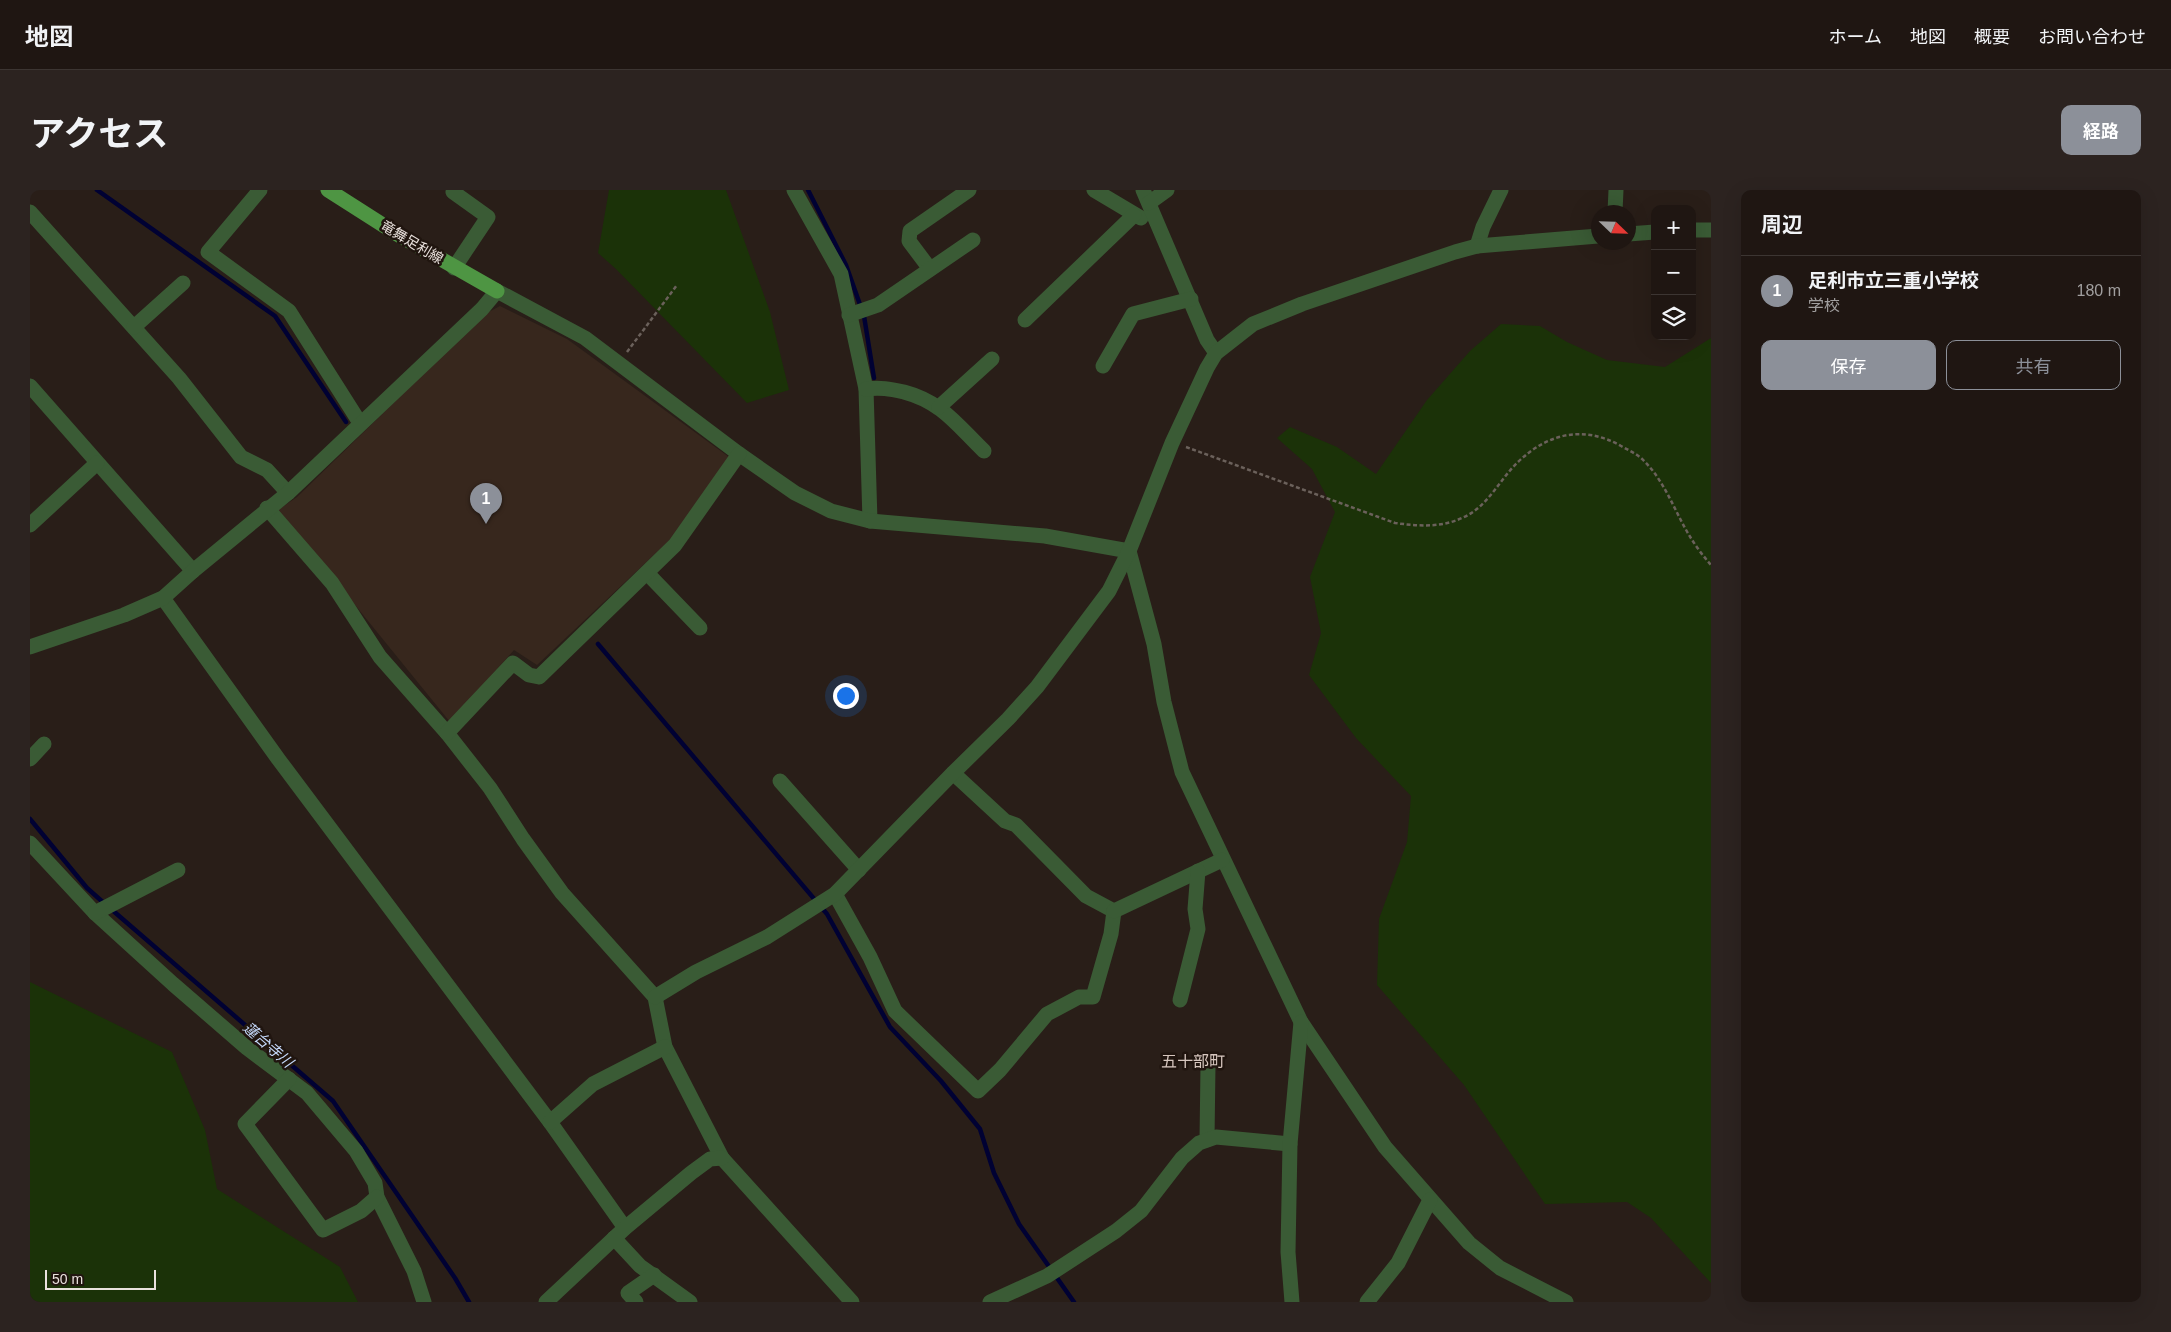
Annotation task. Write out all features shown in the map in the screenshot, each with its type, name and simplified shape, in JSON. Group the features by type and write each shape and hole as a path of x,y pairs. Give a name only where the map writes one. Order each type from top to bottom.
{"main road":[{"name":"竜舞足利線","path":"328,190 397,234 497,291"}],"street":[{"path":"260,190 208,252 289,311 360,422"},
{"path":"454,190 453,192 488,218 454,268"},
{"path":"794,190 841,274 866,389 870,522"},
{"path":"930,269 909,241 910,231 970,190"},
{"path":"1094,190 1134,215 1155,220"},
{"path":"1167,190 1146,197 1207,340 1216,353"},
{"path":"1477,246 1483,227 1500,190"},
{"path":"1615,205 1616,190"},
{"path":"30,212 179,378 241,457 267,470 288,493"},
{"path":"1025,320 1134,215"},
{"path":"1696,230 1711,230"},
{"path":"1636,233 1651,232"},
{"path":"655,997 696,972 768,937 835,894 1008,719 1037,687 1109,591 1129,551 1172,443 1216,353 1253,324 1302,304 1477,246 1591,237"},
{"path":"850,315 878,305 973,240"},
{"path":"134,327 183,283"},
{"path":"30,647 124,615 163,598 192,570 288,493 360,422 482,309 497,291 585,338 739,454 795,493 831,511 870,522 1045,536 1129,551"},
{"path":"1103,366 1133,314 1191,300"},
{"path":"940,407 992,359"},
{"path":"30,386 192,570"},
{"path":"866,389 887,388 927,399 940,407 984,451"},
{"path":"447,733 513,663 529,675 539,677 675,545 739,454"},
{"path":"30,525 97,463"},
{"path":"267,508 332,584 380,657 447,733 490,788 523,839 562,893 655,997 664,1047 722,1158 852,1302"},
{"path":"1129,551 1154,644 1164,702 1182,772 1300,1022 1385,1147 1469,1243 1500,1268 1566,1302"},
{"path":"647,573 700,628"},
{"path":"163,598 352,858 550,1122 640,1266 690,1302"},
{"path":"30,759 44,744"},
{"path":"953,773 1006,821 1016,825 1086,896 1114,910"},
{"path":"780,781 860,870"},
{"path":"30,843 95,913 188,997 246,1048 308,1093 356,1151 375,1183 377,1197 414,1271 424,1302"},
{"path":"1114,910 1222,860"},
{"path":"95,913 178,870"},
{"path":"1180,1000 1198,929 1195,909 1198,871"},
{"path":"835,894 870,957 895,1011 978,1092 1000,1070 1047,1014 1079,997 1093,997 1111,934 1114,910"},
{"path":"1292,1302 1288,1252 1290,1144 1300,1022"},
{"path":"550,1122 593,1084 664,1047"},
{"path":"1207,1140 1208,1065"},
{"path":"289,1079 245,1124 323,1230 361,1211 377,1197"},
{"path":"990,1302 1047,1276 1116,1231 1141,1211 1182,1158 1199,1143 1216,1137 1290,1144"},
{"path":"546,1302 620,1233 691,1173 710,1159 722,1158"},
{"path":"1367,1302 1398,1263 1430,1200"},
{"path":"636,1302 628,1293 654,1275"}],"path":[{"path":"620,363 677,285"},
{"path":"1184,447 1395,523 1421,526 1445,524 1464,518 1491,494 1517,463 1543,442 1563,436 1596,434 1639,456 1658,476 1689,535 1711,566"}],"shaded area":[{"path":"500,306 567,339 729,457 672,538 537,665 514,650 450,722 278,510 297,497 485,314"}],"green space":[{"path":"609,190 726,190 770,312 789,390 747,403 598,253"},
{"path":"1501,324 1540,326 1567,342 1607,360 1665,367 1711,338 1711,1283 1651,1218 1627,1202 1545,1204 1464,1085 1377,985 1379,919 1407,842 1411,796 1356,738 1309,675 1321,633 1310,577 1335,512 1312,469 1277,438 1290,427 1337,447 1376,474 1427,400 1470,351"},
{"path":"30,982 172,1052 205,1130 217,1189 340,1267 358,1302 30,1302"}],"waterway":[{"path":"97,190 275,316 346,422"},
{"path":"808,190 846,265 864,316 874,378"},
{"path":"598,644 827,914 890,1027 941,1081 980,1129 994,1173 1019,1224 1074,1302"},
{"name":"蓮台寺川","path":"30,819 87,888 105,904"},
{"name":"蓮台寺川","path":"111,909 333,1101 455,1278 469,1302"}],"place":[{"name":"足利市立三重小学校","path":"486,524"}],"district":[{"name":"五十部町","path":"1193,1061"}]}
